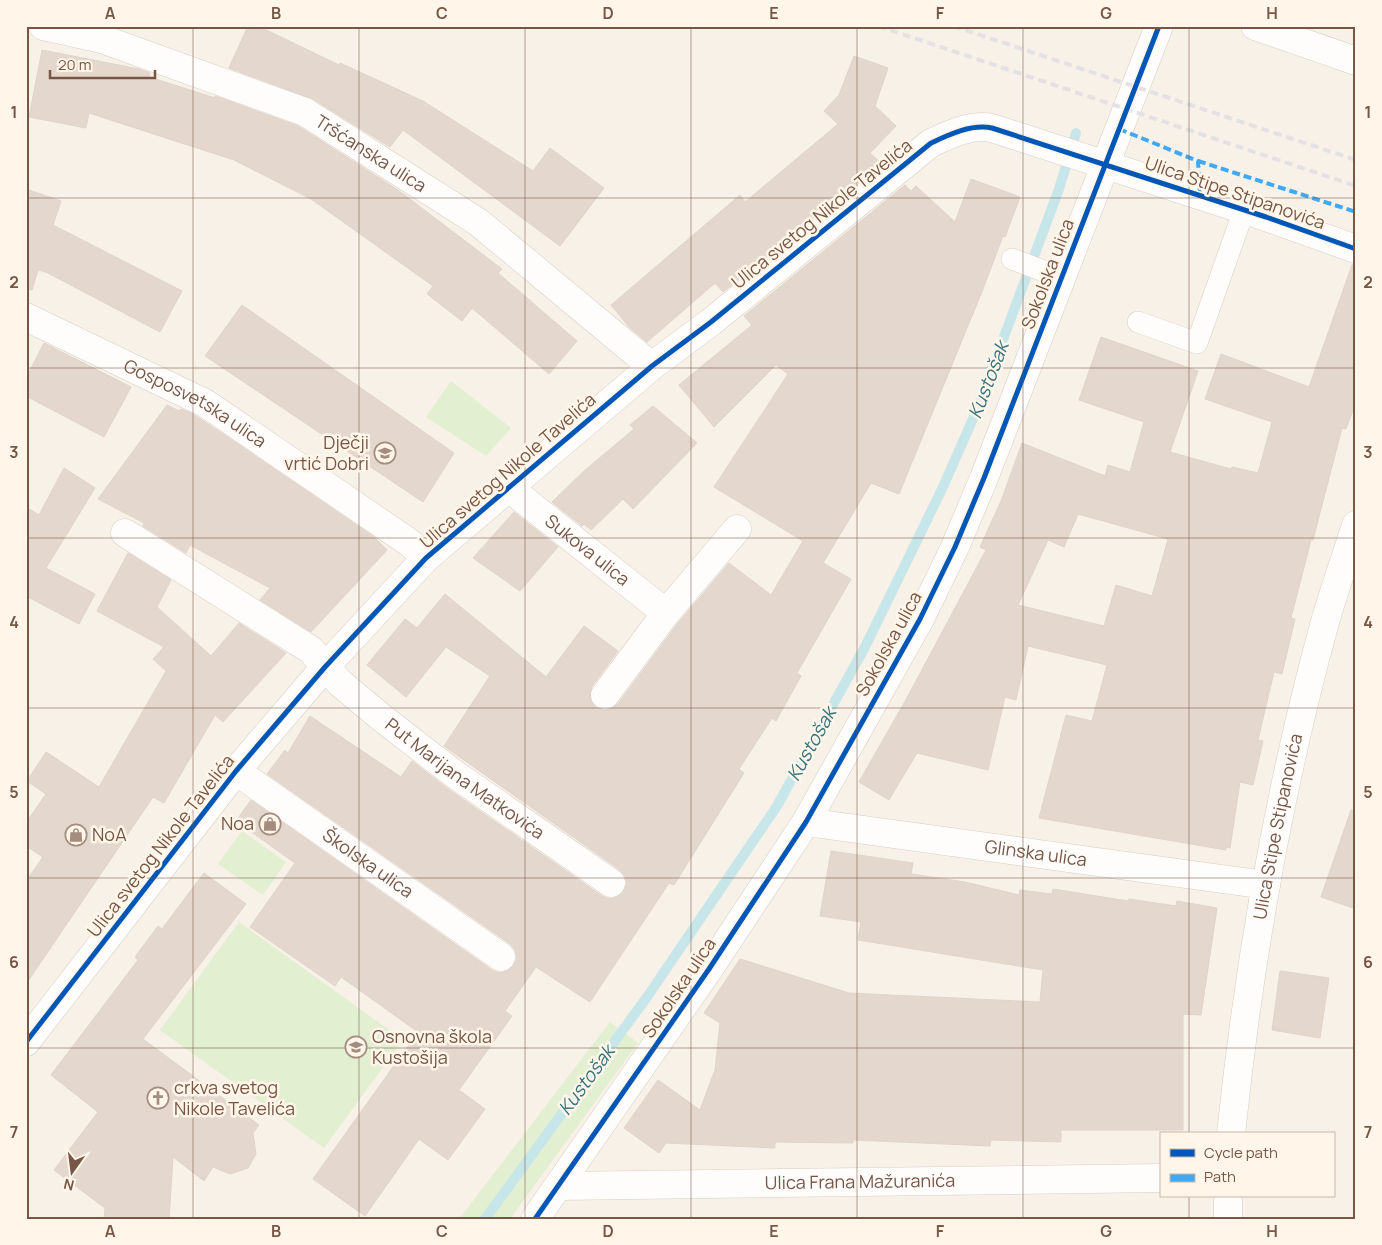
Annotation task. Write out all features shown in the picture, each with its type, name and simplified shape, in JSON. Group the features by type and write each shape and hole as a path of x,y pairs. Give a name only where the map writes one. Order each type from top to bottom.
{"street":[{"name":"Tršćanska ulica","path":"43,26 102,38 305,112 478,222 652,366"},
{"name":"Sokolska ulica","path":"536,1219 709,969 806,822 920,619 984,478 1054,275 1084,157 1159,26"},
{"path":"1255,26 1356,61"},
{"name":"Ulica svetog Nikole Tavelića","path":"26,1042 236,772 325,667 426,558 652,366 710,322 931,143 952,133 984,127 1084,157"},
{"name":"Ulica Stipe Stipanovića","path":"1084,157 1356,249"},
{"name":"Gosposvetska ulica","path":"26,317 205,403 410,543 426,558"},
{"name":"Sukova ulica","path":"508,488 666,612"},
{"name":"Ulica Stipe Stipanovića","path":"1231,1132 1243,1032 1266,885 1292,752 1325,621 1356,525"},
{"path":"605,695 666,612 737,529"},
{"path":"125,533 311,650 325,667"},
{"name":"Put Marijana Matkovića","path":"325,667 340,683 382,718 453,773 611,883"},
{"name":"Školska ulica","path":"236,772 501,957"},
{"name":"Glinska ulica","path":"806,822 1266,885"},
{"name":"Ulica Frana Mažuranića","path":"559,1186 1160,1178"},
{"path":"1228,1198 1228,1219"}],"lane":[{"path":"1138,322 1197,343 1244,210"},
{"path":"1015,260 1054,275"}],"green space":[{"path":"451,381 511,428 486,456 426,417"},
{"path":"242,831 286,862 263,895 218,864"},
{"path":"239,922 403,1040 324,1148 160,1030"},
{"path":"610,1022 638,1043 510,1219 459,1219"}],"building":[{"path":"248,26 258,26 339,65 340,63 423,101 533,171 550,148 604,188 560,246 403,130 390,147 313,99 229,68"},
{"path":"42,50 139,69 150,73 149,77 215,98 215,96 298,126 398,190 502,269 498,273 577,341 549,374 472,308 462,321 427,294 433,286 311,199 234,160 89,113 86,128 29,117"},
{"path":"854,56 888,68 875,106 896,126 870,153 881,163 723,292 715,283 647,342 629,327 611,305 740,195 745,202 838,124 824,111 839,95"},
{"path":"971,179 1020,197 899,494 871,483 823,563 851,579 797,673 801,676 776,721 772,718 739,769 744,773 674,885 669,883 590,1002 536,967 505,1011 512,1016 459,1090 485,1109 448,1160 419,1139 365,1216 313,1179 418,1032 341,977 335,986 250,927 295,863 236,821 251,800 492,970 500,973 507,971 513,966 517,958 515,950 510,944 267,774 285,750 288,753 310,716 401,777 412,761 444,786 602,896 610,899 617,897 623,892 627,884 625,876 620,870 444,746 490,676 446,647 406,697 367,665 405,619 417,628 445,594 546,677 584,626 618,651 592,686 590,693 591,701 595,707 603,710 611,709 618,704 678,623 729,563 771,595 803,541 714,487 788,374 776,365 714,427 679,385 752,325 744,316 905,185 911,191 916,186 955,222"},
{"path":"26,189 61,201 53,225 182,291 160,332 46,272 38,270 32,290 26,289"},
{"path":"1352,265 1356,266 1356,402 1346,429 1342,428 1313,540 1311,540 1291,618 1295,619 1282,674 1274,672 1258,740 1263,741 1253,785 1240,782 1230,848 1226,847 1226,850 1039,818 1066,715 1092,721 1107,665 1028,646 1016,700 1005,697 988,770 917,753 889,800 859,782 908,696 986,550 980,547 1001,501 1022,443 1105,476 1108,465 1130,472 1144,422 1079,400 1101,337 1198,371 1170,452 1231,469 1232,467 1258,473 1272,422 1205,399 1221,354 1309,387","holes":["1078,514 1168,539 1152,596 1116,585 1104,626 1018,605 1048,540 1064,547"]},
{"path":"242,305 454,453 423,502 205,356"},
{"path":"44,343 131,387 104,437 26,396 26,378"},
{"path":"167,405 179,411 181,409 191,413 226,436 374,537 387,550 311,632 260,600 270,588 190,545 186,553 143,526 144,523 98,499"},
{"path":"653,406 697,443 633,509 623,499 591,530 584,524 582,526 552,502 584,471 634,429 630,425"},
{"path":"64,468 95,488 46,568 95,594 79,624 28,597 26,599 26,507 39,515"},
{"path":"514,512 558,547 520,591 473,558"},
{"path":"128,553 171,580 157,607 211,656 239,623 286,653 223,722 215,715 164,803 153,797 26,984 26,881 43,857 26,846 26,823 46,794 27,781 46,752 99,787 166,671 153,659 164,647 97,611"},
{"path":"1351,810 1356,811 1356,909 1321,897"},
{"path":"831,851 913,863 911,874 965,882 1019,895 1020,890 1052,894 1053,889 1128,901 1129,899 1176,906 1177,901 1217,908 1201,1015 1183,1014 1183,1130 1061,1130 1061,1142 991,1140 990,1146 853,1140 853,1143 775,1142 775,1148 666,1143 659,1153 624,1128 658,1080 700,1110 715,1070 720,1023 704,1013 740,959 849,993 1040,1002 1043,970 858,940 861,922 820,916"},
{"name":"crkva svetog Nikole Tavelića","path":"204,873 246,904 143,1039 259,1125 253,1133 256,1154 248,1168 230,1174 213,1167 204,1181 173,1157 169,1219 104,1219 105,1208 54,1170 98,1112 51,1075 138,960 135,957 158,926 162,929"},
{"path":"1280,971 1329,978 1320,1038 1272,1030"}],"waterway":[{"name":"Kustošak","path":"485,1219 647,997 777,806 866,645 942,489 976,412 1059,189 1076,133"}],"railway":[{"path":"878,26 1356,186"},
{"path":"953,26 1356,160"}],"marked path":[{"path":"1119,129 1198,161 1200,196"},
{"path":"1198,161 1356,212"}],"cycle path":[{"path":"535,1219 709,969 806,822 920,619 955,547 984,478 1159,26"},
{"path":"26,1042 236,771 325,667 426,558 652,366 711,322 931,143 953,133 976,127 992,128 1266,217 1356,249"}],"place":[{"name":"Dječji vrtić Dobri","path":"385,453"},
{"name":"Noa","path":"270,824"},
{"name":"NoA","path":"76,835"},
{"name":"Osnovna škola Kustošija","path":"356,1047"},
{"name":"crkva svetog Nikole Tavelića","path":"158,1098"}]}
